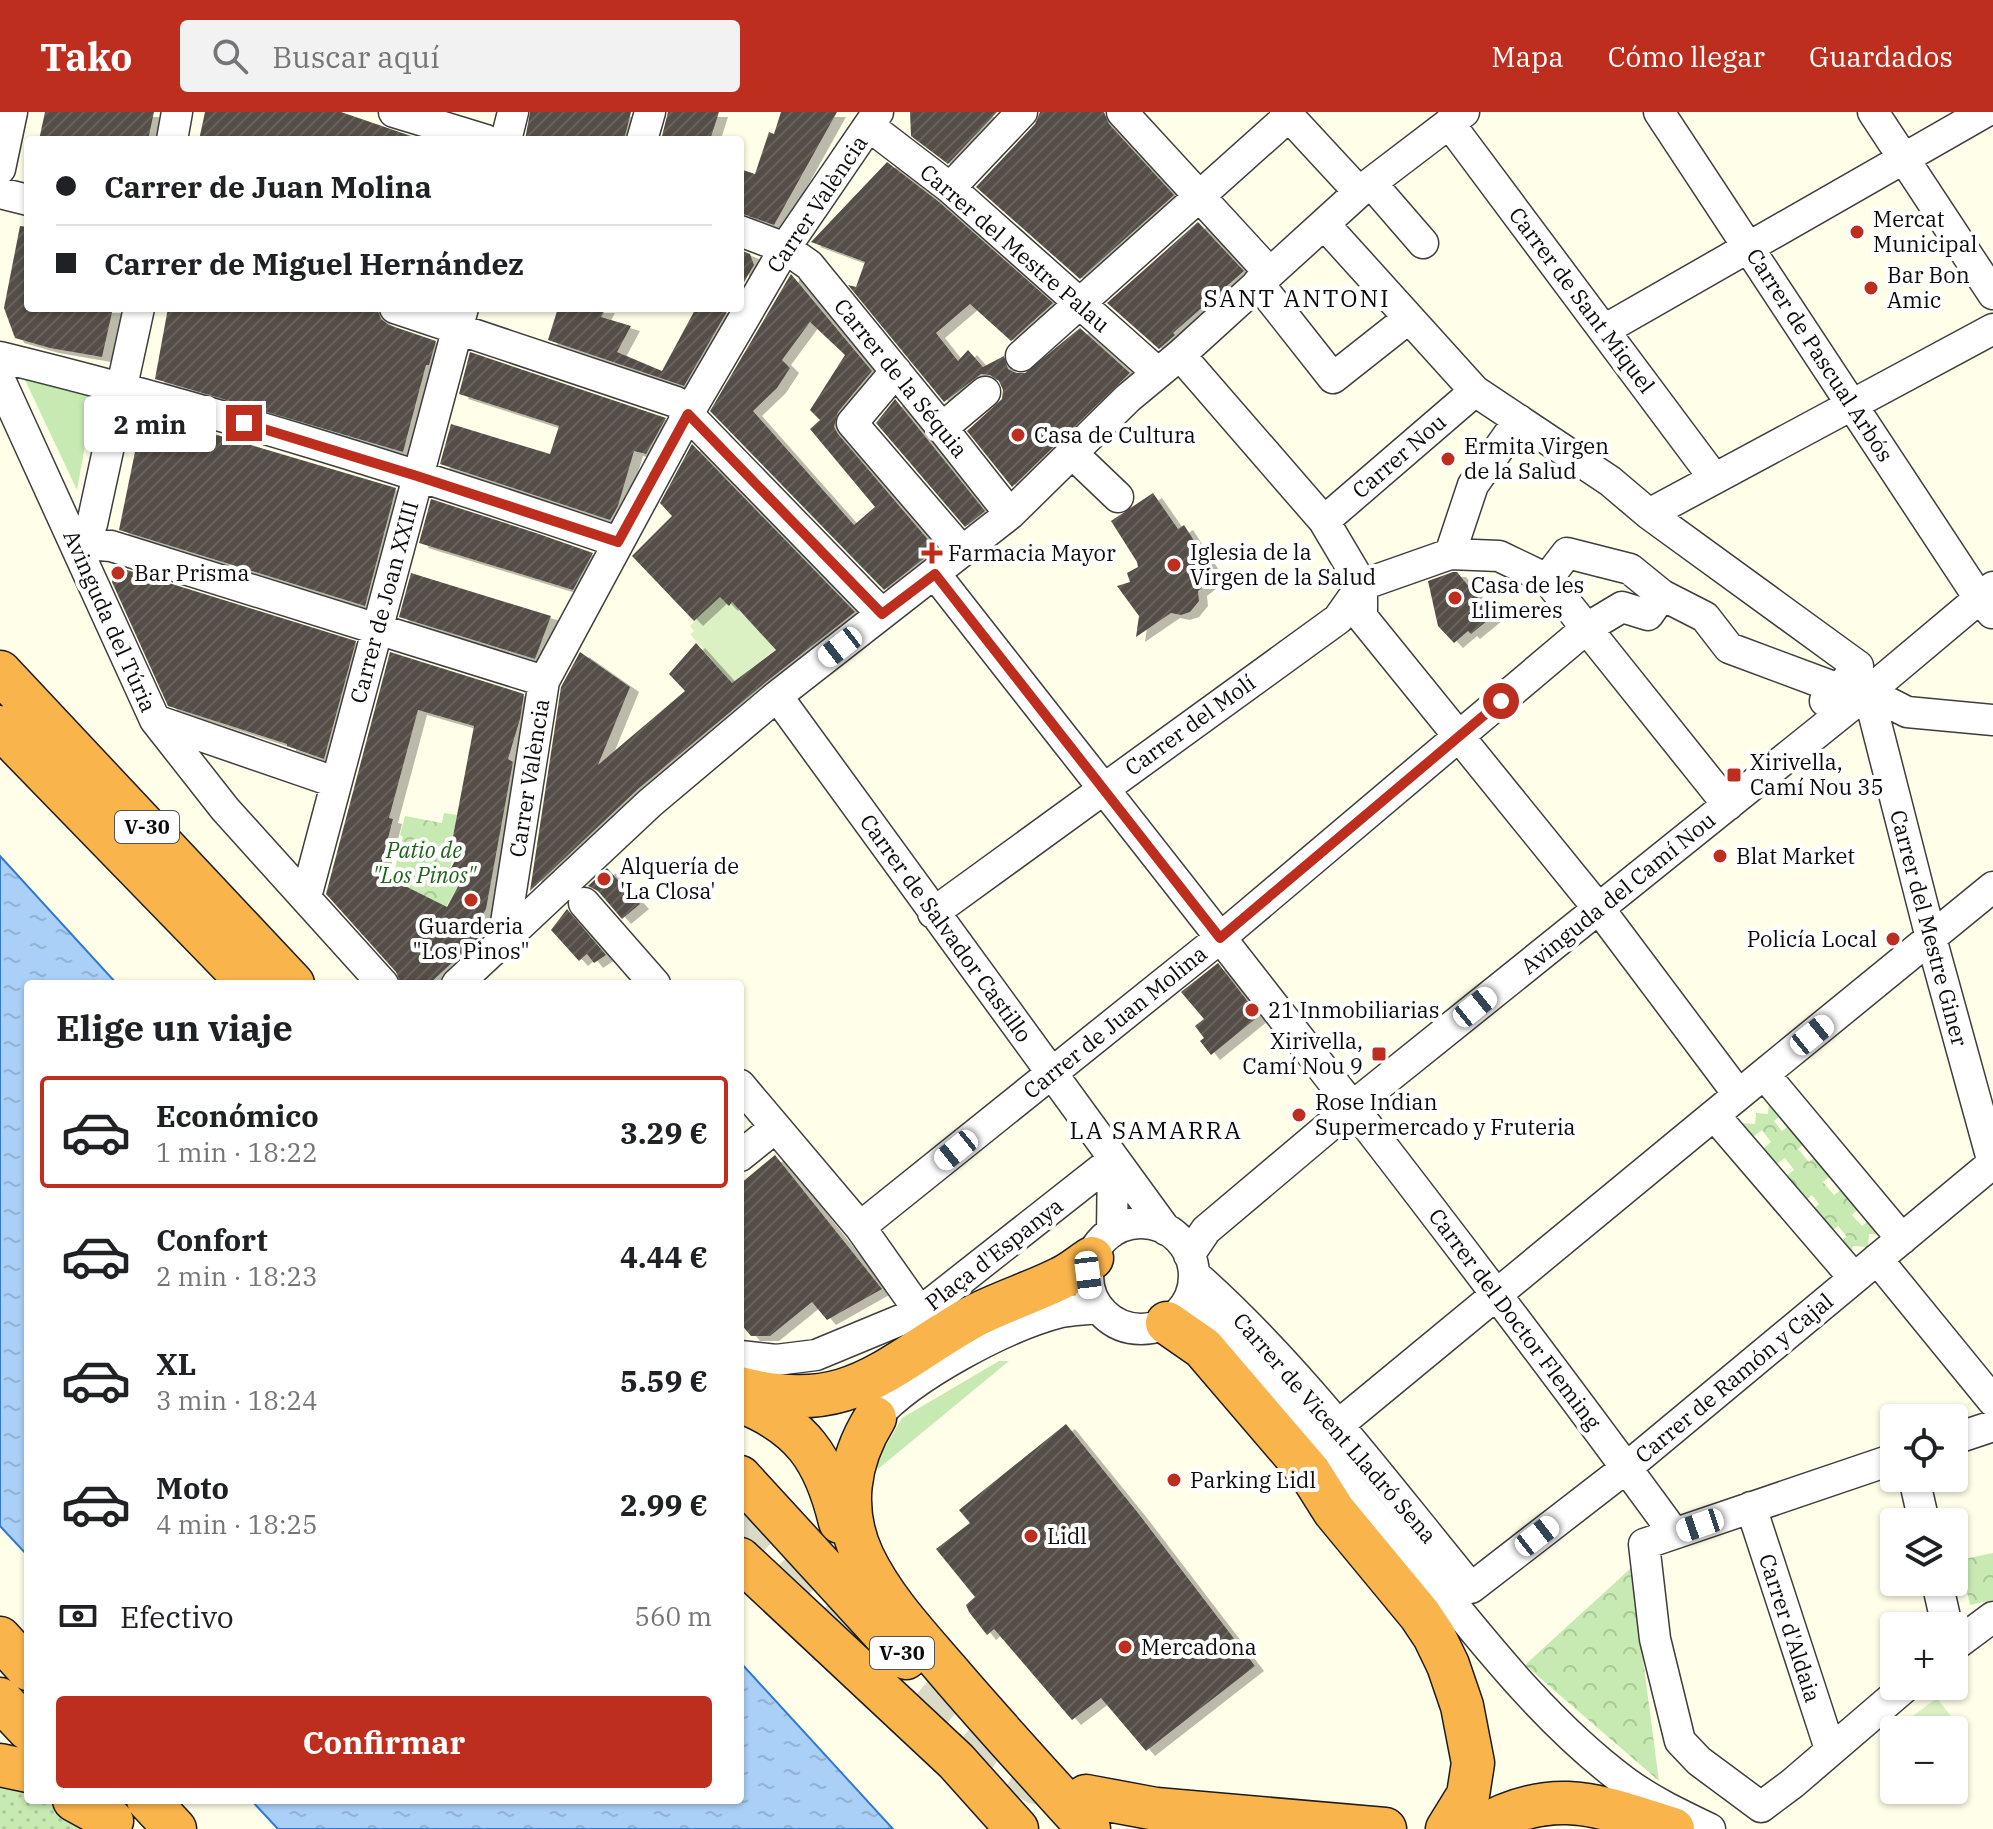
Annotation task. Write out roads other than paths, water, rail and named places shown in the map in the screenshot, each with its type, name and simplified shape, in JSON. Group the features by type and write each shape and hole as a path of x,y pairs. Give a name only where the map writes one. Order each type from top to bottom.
{"highway":[{"name":"V-30","path":"0,672 289,980"},
{"path":"0,727 246,980"},
{"name":"V-30","path":"0,754 207,980"},
{"path":"744,1389 772,1397 814,1396 850,1389 885,1374 995,1305 1063,1277 1102,1245"},
{"path":"1184,1263 1203,1348 1310,1473 1334,1511"},
{"path":"744,1403 789,1426 809,1445 825,1471 843,1537 857,1569 868,1588 885,1606 899,1614"},
{"path":"875,1418 854,1458 849,1486 853,1524 862,1556 899,1614 999,1731 1080,1818 1156,1809 1385,1829"},
{"path":"1263,1470 1271,1468 1301,1480 1334,1511 1434,1636 1462,1706 1471,1761 1467,1825 1528,1807 1576,1802 1603,1807 1673,1829"},
{"name":"V-30","path":"744,1481 843,1592 1080,1818"},
{"name":"V-30","path":"744,1563 956,1761 1017,1829"},
{"path":"0,1638 24,1665"},
{"path":"0,1699 24,1725"},
{"path":"0,1765 24,1770"},
{"path":"82,1804 108,1817"},
{"path":"152,1804 175,1829"}],"street":[{"path":"0,169 12,112"},
{"path":"173,136 177,112"},
{"path":"507,136 513,112"},
{"path":"643,136 650,112"},
{"path":"950,188 1022,112"},
{"path":"1122,112 1199,196 1263,278 1333,378 1409,318"},
{"name":"Carrer de Pascual Arbós","path":"1659,112 1852,406 1988,600"},
{"path":"1873,112 1993,294"},
{"path":"1604,330 1985,112"},
{"path":"405,113 474,136"},
{"path":"1021,356 1287,114 1423,243"},
{"name":"Carrer del Mestre Palau","path":"871,117 1080,303 1169,364 1324,521 1362,585"},
{"name":"Carrer València","path":"503,942 544,681 688,414 785,248 871,117"},
{"path":"461,980 650,803 777,696 1010,514 1128,398 1365,187 1457,118"},
{"name":"Carrer de Sant Miquel","path":"1457,118 1604,330 1714,478"},
{"path":"0,193 24,199"},
{"path":"1324,224 1475,391 1610,481 1855,682 1907,712 1993,720"},
{"name":"Carrer de la Séquia","path":"744,233 785,248 809,265 1010,514"},
{"path":"75,543 92,524 138,312"},
{"path":"421,312 461,318 676,402 882,614"},
{"name":"Carrer de Joan XXIII","path":"306,897 461,318"},
{"path":"1649,514 1993,329"},
{"path":"0,357 123,387 417,476 618,542"},
{"path":"896,371 852,423 962,551"},
{"name":"Avinguda del Túria","path":"0,380 155,720 225,809 379,980"},
{"name":"Carrer Nou","path":"1324,521 1475,391"},
{"path":"942,428 985,392"},
{"path":"1450,554 1473,485 1519,420"},
{"path":"1073,454 1118,497"},
{"path":"75,543 111,546 544,681"},
{"path":"1547,579 1567,553 1630,569 1662,595 1705,617 1729,648 1855,682"},
{"path":"1728,805 1547,579 1499,556 1450,554 1362,585 1362,617 1597,908 1738,1094"},
{"name":"Carrer del Doctor Fleming","path":"935,574 1498,1294 1674,1533"},
{"name":"Carrer del Molí","path":"933,913 1338,619 1362,585"},
{"name":"Carrer de Juan Molina","path":"860,1227 1220,938 1587,628 1622,607 1648,615 1662,595"},
{"name":"Avinguda del Camí Nou","path":"1184,1263 1353,1106 1762,778 1855,682 1988,600"},
{"name":"Carrer del Mestre Giner","path":"1855,682 1931,938 1993,1163"},
{"name":"Carrer de Salvador Castillo","path":"777,696 1052,1073 1184,1263"},
{"path":"155,720 335,782"},
{"path":"1337,1426 1993,887"},
{"path":"584,903 651,980"},
{"path":"1764,1074 1902,1239"},
{"path":"744,1090 860,1227 920,1312"},
{"path":"1714,1115 1993,1401"},
{"path":"744,1153 775,1128"},
{"path":"1113,1160 1102,1245 1088,1275 1090,1292 1098,1308 1125,1327 1153,1328 1184,1263"},
{"name":"Plaça d'Espanya","path":"744,1356 793,1359 833,1350 920,1312 1113,1160"},
{"name":"Carrer de Ramón y Cajal","path":"1471,1588 1626,1468 1993,1163"},
{"path":"1102,1245 1138,1224 1184,1263 1276,1396 1396,1543 1410,1552 1529,1694 1626,1783 1710,1829"},
{"name":"Carrer de Vicent Lladró Sena","path":"1184,1263 1230,1306 1337,1426 1471,1588"},
{"path":"875,1418 915,1382 961,1356 1061,1312 1098,1308"},
{"path":"1968,1434 1993,1426"},
{"path":"1880,1464 1644,1544 1655,1639 1680,1741 1699,1761 1761,1807 1889,1700"},
{"name":"Carrer d'Aldaia","path":"1751,1507 1830,1749"},
{"path":"1968,1636 1993,1617"}],"water":[{"path":"0,856 113,980 24,980 24,1552 0,1526"},
{"path":"744,1666 893,1829 278,1829 255,1804 744,1804"}],"tunnel":[{"path":"744,1519 894,1680 964,1741 1036,1783 1050,1786"}],"place":[{"name":"Mercat Municipal","path":"1857,232"},
{"name":"Bar Bon Amic","path":"1871,288"},
{"name":"Casa de Cultura","path":"1018,435"},
{"name":"Ermita Virgen de la Salud","path":"1448,459"},
{"name":"Farmacia Mayor","path":"932,553"},
{"name":"Iglesia de la Virgen de la Salud","path":"1174,565"},
{"name":"Bar Prisma","path":"118,573"},
{"name":"Casa de les Llimeres","path":"1455,598"},
{"name":"Xirivella, Camí Nou 35","path":"1734,775"},
{"name":"Blat Market","path":"1720,856"},
{"name":"Alquería de 'La Closa'","path":"604,879"},
{"name":"Guarderia \"Los Pinos\"","path":"471,900"},
{"name":"Policía Local","path":"1893,939"},
{"name":"21 Inmobiliarias","path":"1252,1010"},
{"name":"Xirivella, Camí Nou 9","path":"1379,1054"},
{"name":"Rose Indian Supermercado y Fruteria","path":"1299,1115"},
{"name":"Parking Lidl","path":"1174,1480"},
{"name":"Lidl","path":"1031,1536"},
{"name":"Mercadona","path":"1125,1647"}],"district":[{"name":"SANT ANTONI","path":"1297,299"},
{"name":"LA SAMARRA","path":"1156,1131"}],"park label":[{"name":"Patio de \"Los Pinos\"","path":"424,862"}]}
